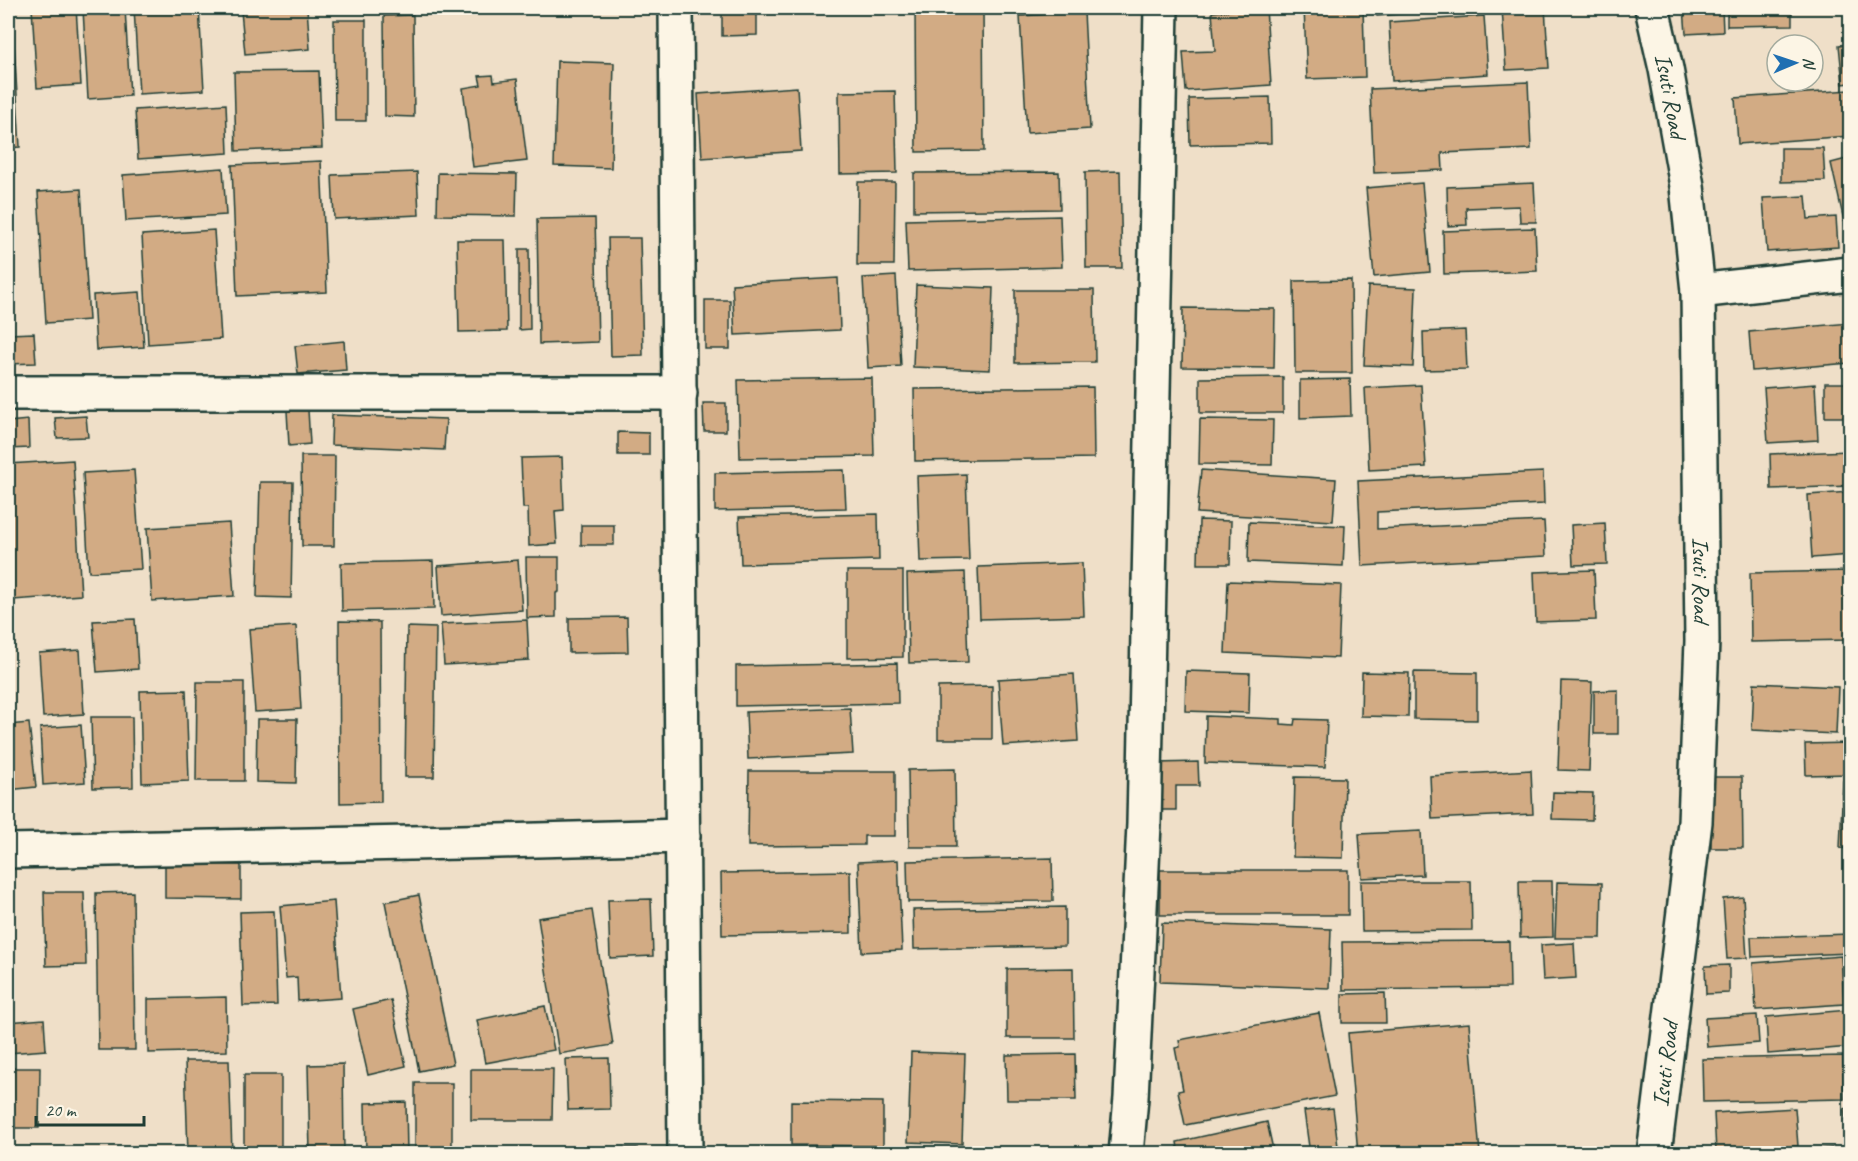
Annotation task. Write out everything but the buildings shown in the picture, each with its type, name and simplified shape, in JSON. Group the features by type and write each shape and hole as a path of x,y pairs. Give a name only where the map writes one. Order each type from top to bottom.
{"street":[{"path":"676,8 685,1154"},
{"path":"1126,1154 1131,1098 1144,824 1161,8"},
{"name":"Isuti Road","path":"1652,8 1666,69 1687,186 1698,291 1702,641 1695,822 1654,1154"},
{"path":"1698,291 1851,274"},
{"path":"8,393 680,393"},
{"path":"8,851 683,836"}]}
